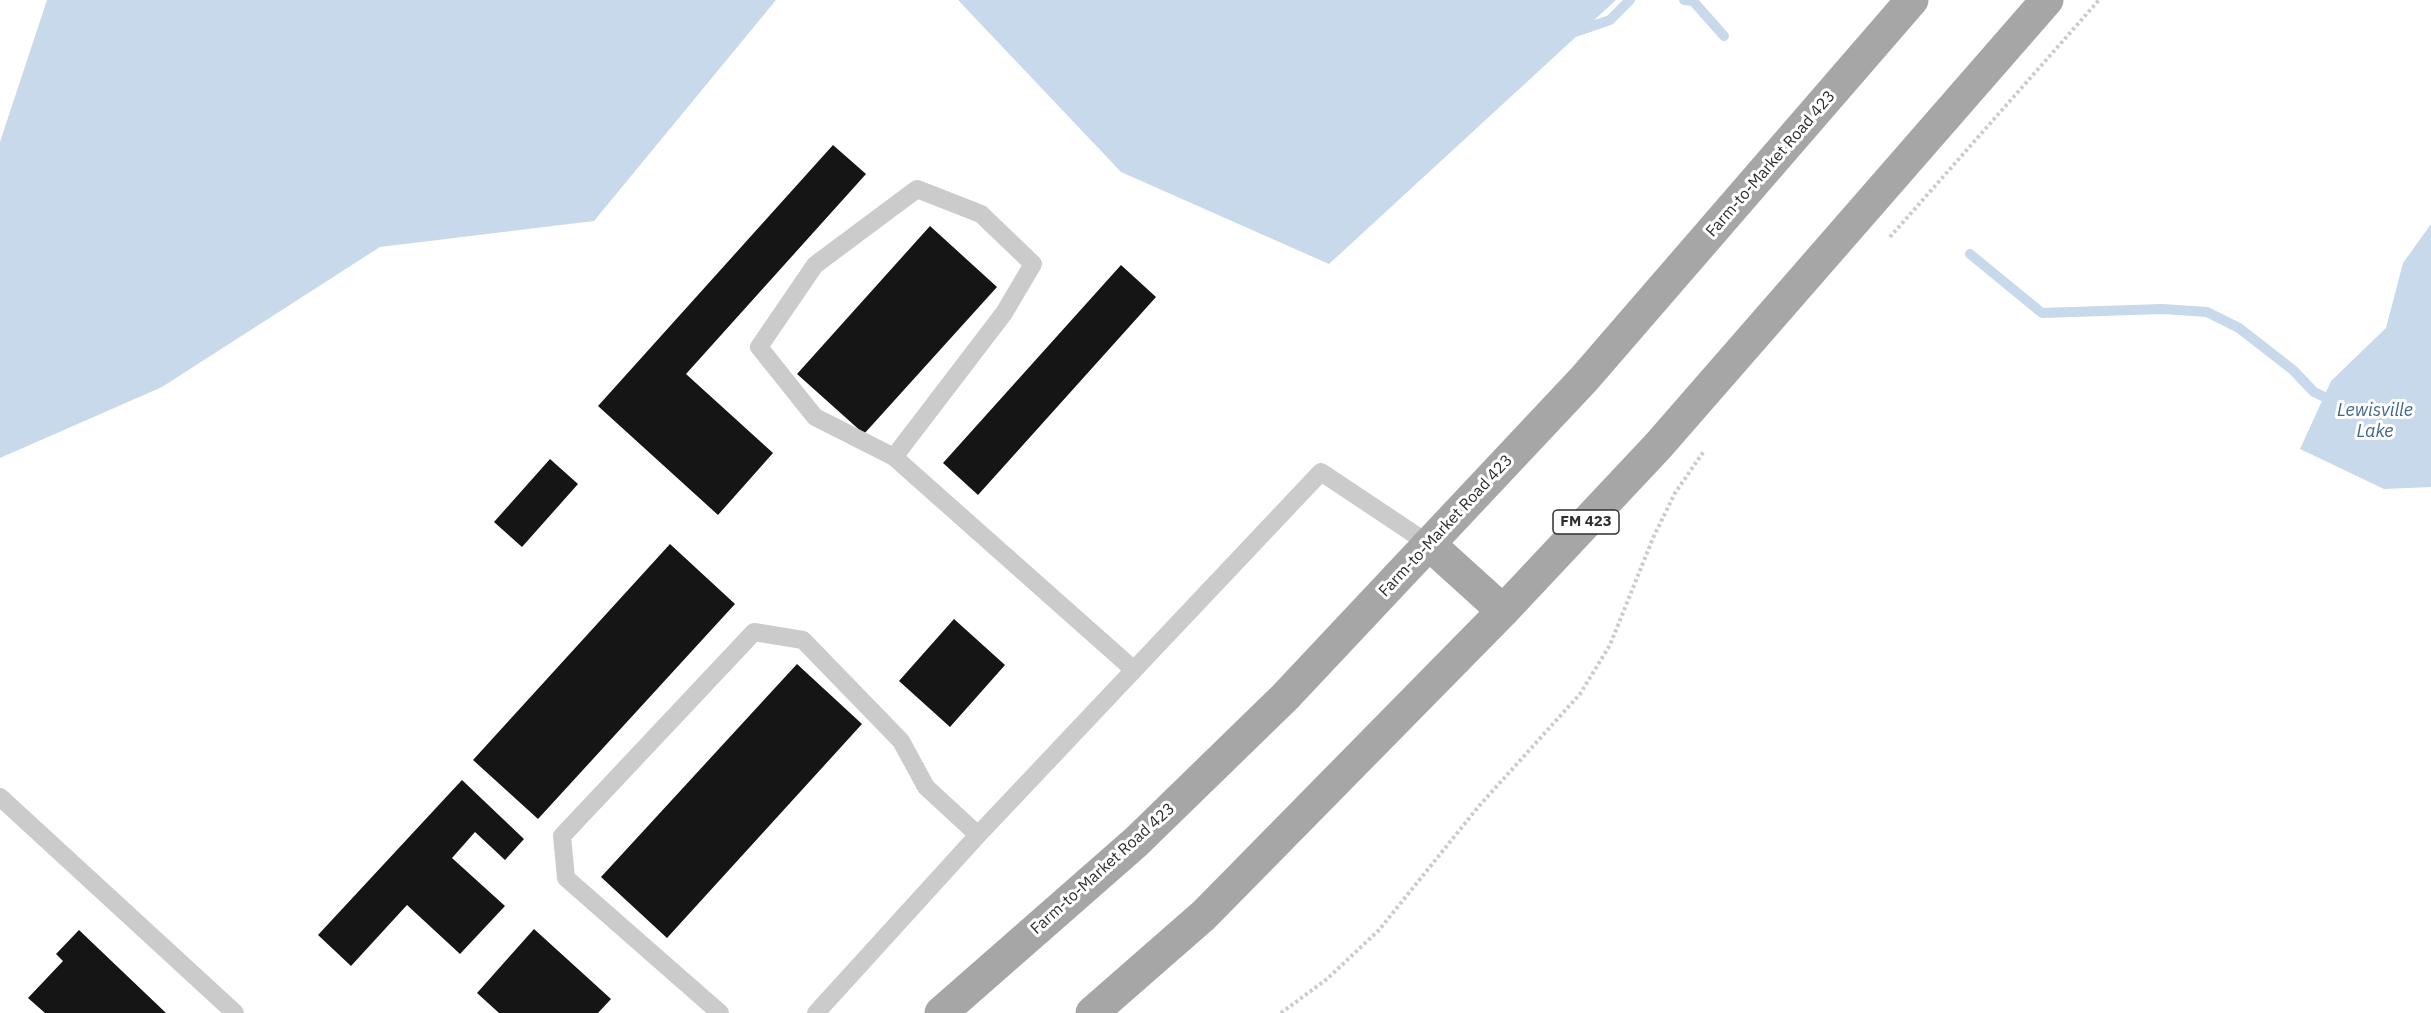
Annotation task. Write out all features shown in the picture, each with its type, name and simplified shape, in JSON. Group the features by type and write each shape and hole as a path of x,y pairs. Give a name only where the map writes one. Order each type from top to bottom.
{"main road":[{"name":"Farm-to-Market Road 423","path":"941,1013 1136,842 1285,697 1584,378 1912,0"},
{"name":"FM 423","path":"1092,1013 1204,915 1503,611 1658,446 2047,0"},
{"path":"1429,544 1503,611"}],"lane":[{"path":"894,457 1004,313 1033,264 981,214 917,189 815,265 759,347 815,417 894,457 1134,670"},
{"path":"816,1013 978,835 1321,472 1429,544"},
{"path":"720,1013 566,878 562,836 754,632 803,640 901,741 926,787 978,835"},
{"path":"0,797 235,1013"}],"path":[{"path":"1886,242 2099,0"},
{"path":"1281,1013 1327,979 1378,930 1479,806 1580,694 1610,645 1653,537 1671,502 1709,443"}],"water":[{"path":"47,0 776,0 594,221 380,247 162,387 0,458 0,142"},
{"path":"958,0 1616,0 1329,264 1121,172"},
{"name":"Lewisville Lake","path":"2431,224 2431,487 2384,489 2300,449 2331,381 2386,328 2403,263"}],"building":[{"path":"833,145 866,174 686,374 773,453 718,515 598,406"},
{"path":"930,226 997,287 864,434 797,374"},
{"path":"1121,265 1156,297 978,495 943,463"},
{"path":"550,459 578,484 522,547 494,522"},
{"path":"670,544 735,604 538,819 473,760"},
{"path":"954,619 1005,665 950,727 899,681"},
{"path":"797,664 862,724 667,938 601,877"},
{"path":"462,780 524,839 505,860 475,832 452,858 505,906 460,954 407,905 351,966 318,935"},
{"path":"534,929 611,999 598,1013 499,1013 477,993"},
{"path":"79,930 166,1013 45,1013 28,998 63,961 56,954"}],"waterway":[{"path":"1572,33 1610,20 1630,0"},
{"path":"1684,0 1693,1 1724,36"},
{"path":"1970,254 2042,313 2162,309 2207,312 2239,328 2293,370 2314,392 2335,402"}]}
